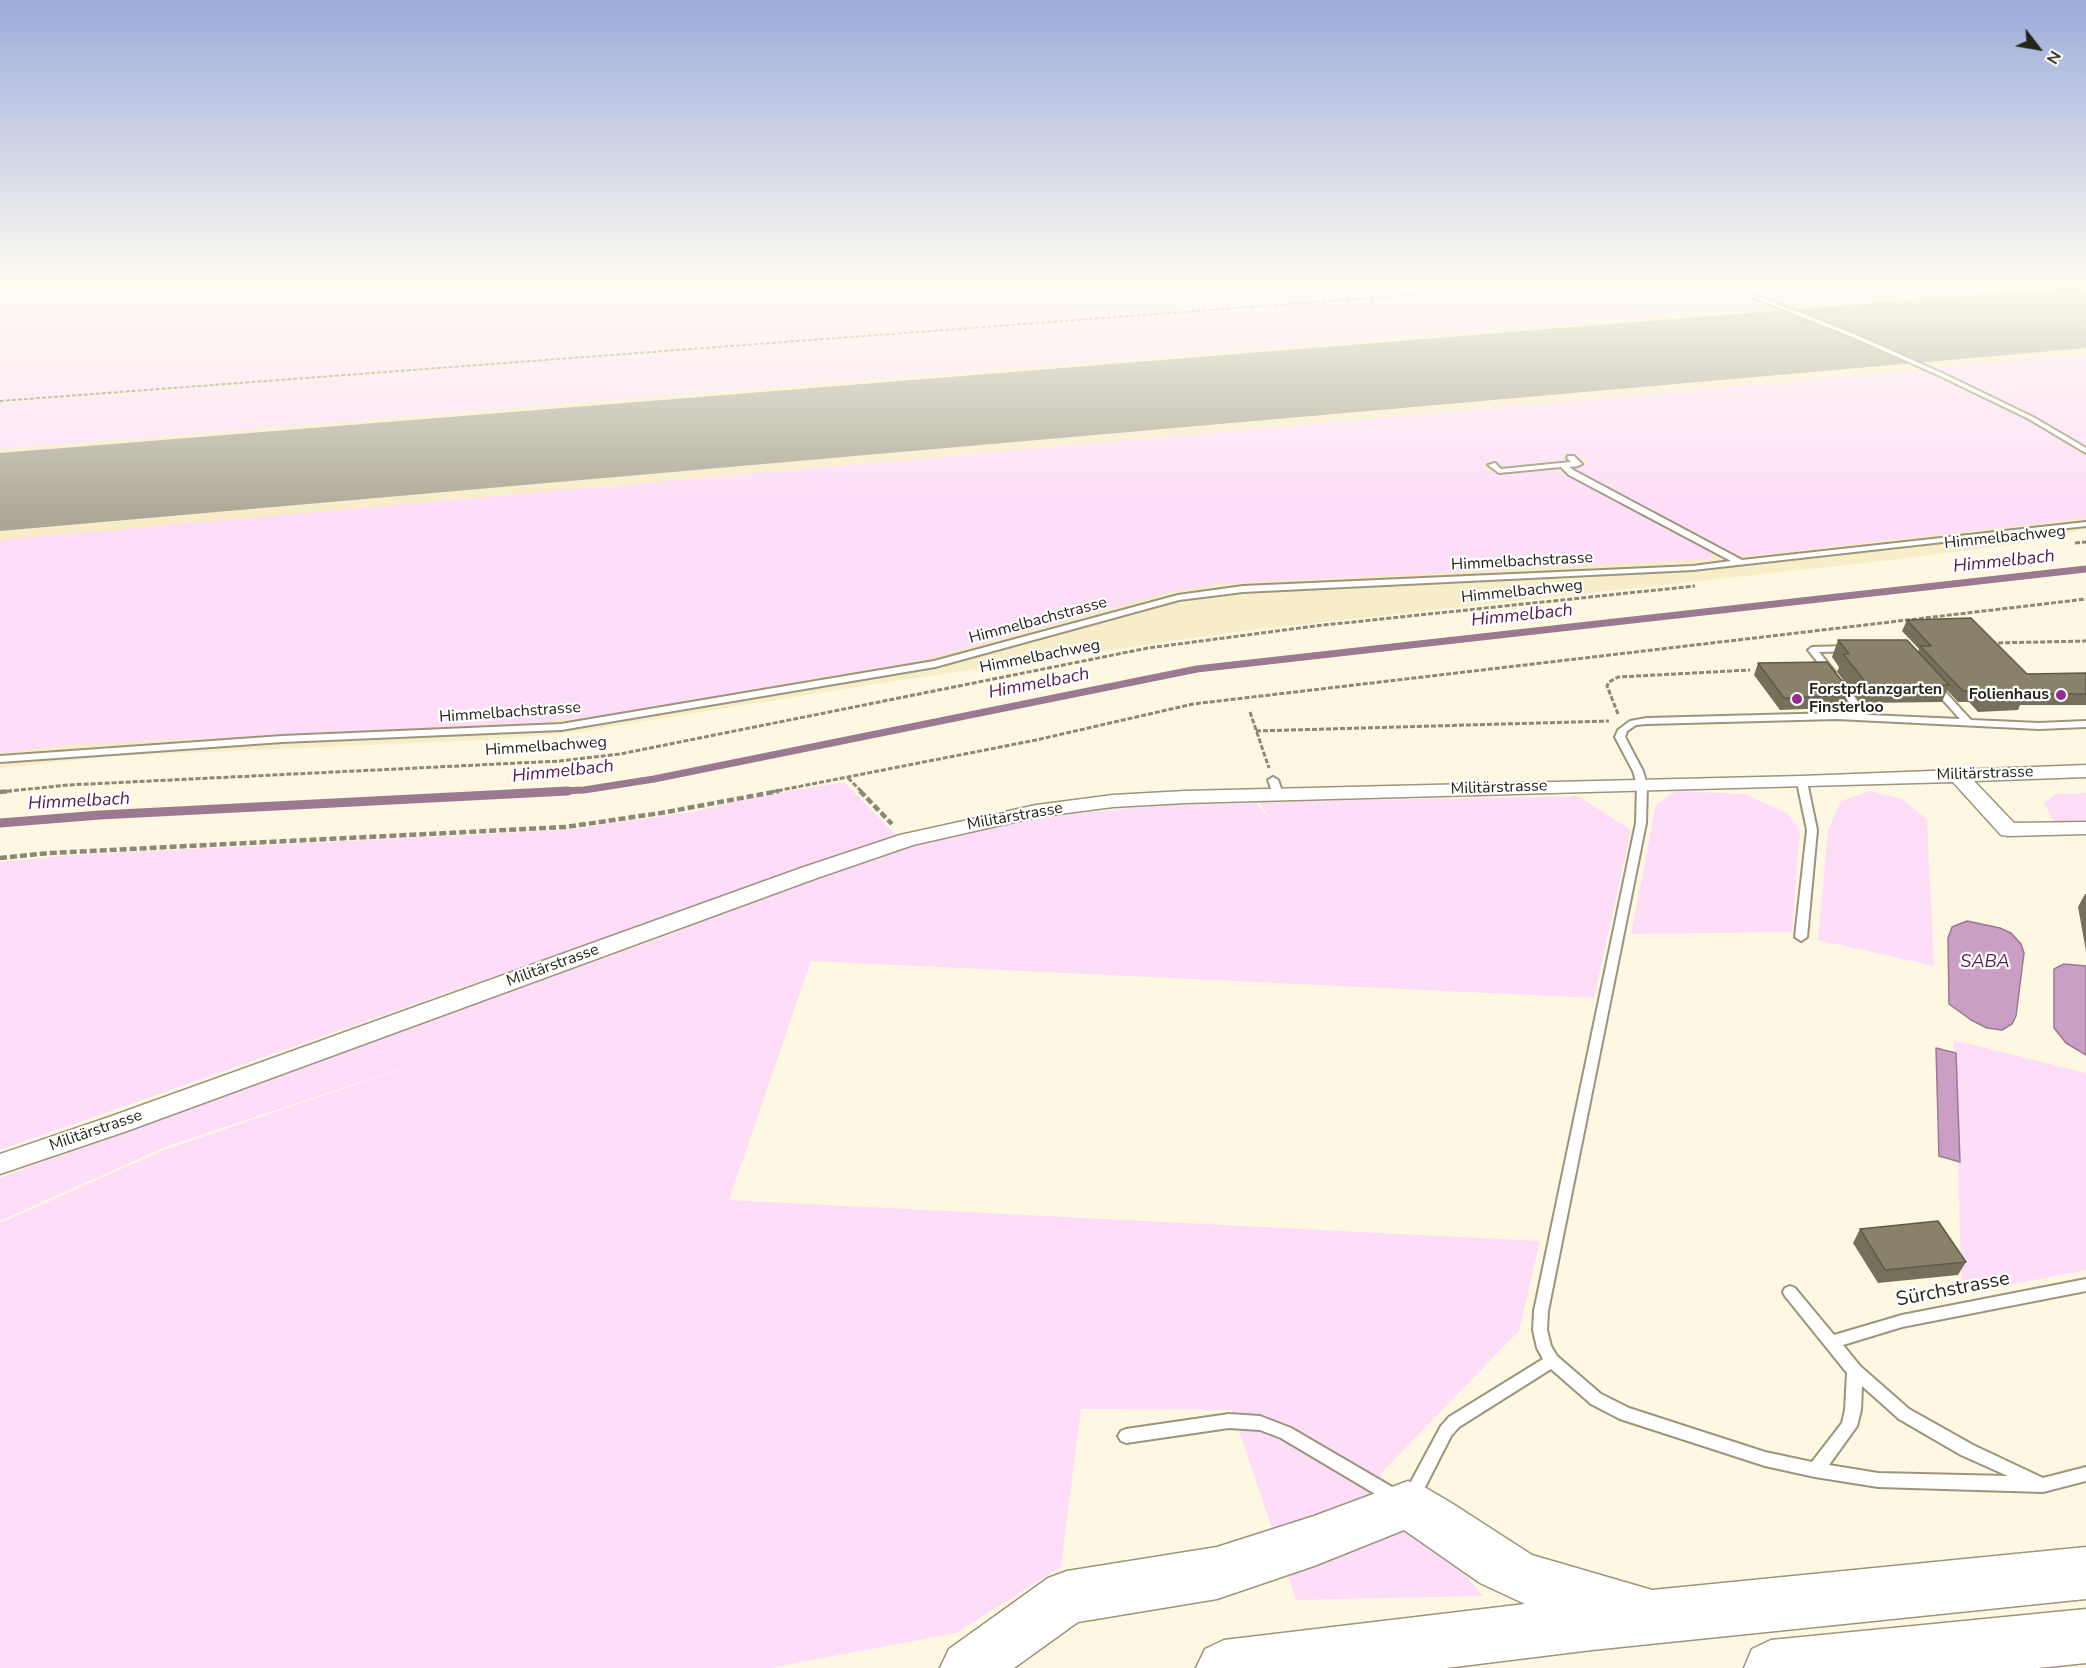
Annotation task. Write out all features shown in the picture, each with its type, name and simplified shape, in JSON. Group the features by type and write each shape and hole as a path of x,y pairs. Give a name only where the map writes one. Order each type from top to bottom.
{"highway":[{"path":"968,1668 1067,1598 1217,1573 1314,1541 1408,1505 1498,1565 1517,1575 1550,1588 1658,1616"},
{"path":"1224,1668 1658,1616 2086,1574"},
{"path":"1771,1668 2086,1636"}],"street":[{"name":"Militärstrasse","path":"0,1164 118,1124 809,873 907,840 1036,811 1113,801 1276,787 1802,782 2086,771"},
{"path":"1957,775 2008,830 2086,828"}],"lane":[{"path":"1913,362 2031,418 2086,451"},
{"path":"1492,465 1499,471 1578,464 1571,458"},
{"path":"1563,465 1572,473 1741,563"},
{"name":"Himmelbachstrasse","path":"0,759 282,739 561,727 936,664 1178,598 1243,589 1580,574 1741,563 2086,524"},
{"path":"1856,649 1812,650 1865,717"},
{"path":"1816,669 1827,669"},
{"path":"1931,681 1969,723"},
{"path":"2086,724 2039,726 1837,716 1633,723 1623,730 1620,737 1638,771 1642,784 1641,823 1540,1311 1540,1330 1544,1348 1552,1361 1596,1399 1625,1414 1765,1459 1878,1480 2043,1485 2086,1474"},
{"path":"1802,782 1812,830 1802,937"},
{"name":"Sürchstrasse","path":"1831,1342 1902,1321 2086,1285"},
{"path":"1790,1292 1855,1371 1884,1398 1926,1427 2001,1467 2043,1485"},
{"path":"1126,1436 1229,1421 1260,1423 1286,1433 1408,1505 1427,1465 1454,1422 1552,1361"},
{"path":"1815,1470 1849,1426 1853,1410 1855,1371"}],"path":[{"path":"0,401 521,362"},
{"name":"Himmelbachweg","path":"2066,543 2086,543"},
{"name":"Himmelbachweg","path":"0,792 68,785 509,761 560,761 620,754 1148,648 1327,624 1705,585"},
{"path":"0,858 50,853 566,827 661,813 848,778 1036,740 1193,704 2086,599"},
{"path":"1990,649 1994,643 2086,642"},
{"path":"1621,721 1607,686 1618,676 1750,670"},
{"path":"1250,712 1276,787"},
{"path":"1256,731 1621,721 1633,723"},
{"path":"848,778 907,840"}],"shaded area":[{"path":"0,362 2086,362 2086,529 2037,541 1899,559 1234,632 881,683 578,732 484,740 114,756 0,768"},
{"path":"0,362 505,362 0,400"},
{"path":"546,362 1086,362 0,449 0,403"},
{"path":"2000,362 2086,362 2086,446 2044,421 1932,368"},
{"path":"1923,370 2022,417 2086,456 2086,518 1748,556 1733,555 1581,474 1575,469 1589,463 1578,455 1563,456 1568,462 1506,467 1501,464 1483,464 1490,473 1556,469 1706,547 1712,559 1218,584 1166,593 923,660 603,715 533,723 78,744 0,753 0,540"},
{"path":"844,782 894,833 907,840 1040,817 1167,805 1256,803 1271,820 1259,802 1578,796 1631,830 1594,998 811,961 729,1200 1540,1241 1519,1331 1380,1474 1483,1596 1296,1600 1232,1410 1081,1409 1061,1567 956,1633 770,1668 0,1668 0,1223 164,1150 442,1055 165,1147 0,1221 0,1178 222,1093 675,933 668,915 0,1150 0,862 73,855 564,830 692,812 755,797"},
{"path":"1676,791 1745,794 1787,813 1800,829 1792,932 1631,934 1656,805"},
{"path":"1870,791 1902,799 1927,819 1934,966 1818,940 1828,830 1841,801"},
{"path":"2086,793 2086,832 2053,820 2044,803 2056,794"},
{"path":"1954,1040 2086,1073 2086,1270 1962,1294"}],"water":[{"name":"SABA","path":"1967,921 2000,928 2011,933 2021,944 2024,953 2016,1016 2012,1024 2002,1030 1987,1028 1949,1004 1948,938 1952,927"},
{"name":"SABA","path":"2064,964 2086,966 2086,1055 2066,1043 2054,1028 2054,969"},
{"path":"1936,1048 1956,1053 1960,1162 1939,1156"}],"building":[{"path":"1971,618 2027,674 2086,673 2086,694 2019,694 2023,699 1983,700 1974,691 1963,691 1920,646 1931,646 1907,620"},
{"path":"1838,640 1907,640 1949,685 1868,685 1843,654 1849,654"},
{"path":"1827,662 1850,691 1830,691 1834,696 1784,698 1758,663"},
{"path":"1938,1221 1966,1262 1885,1270 1860,1229"}],"waterway":[{"name":"Himmelbach","path":"539,792 584,790 654,779 1197,669 2086,569"},
{"name":"Himmelbach","path":"0,823 100,815 568,791"}],"runway":[{"path":"0,492 1552,362"}],"place":[{"name":"Folienhaus","path":"2061,695"},
{"name":"Forstpflanzgarten Finsterloo","path":"1797,699"}]}
